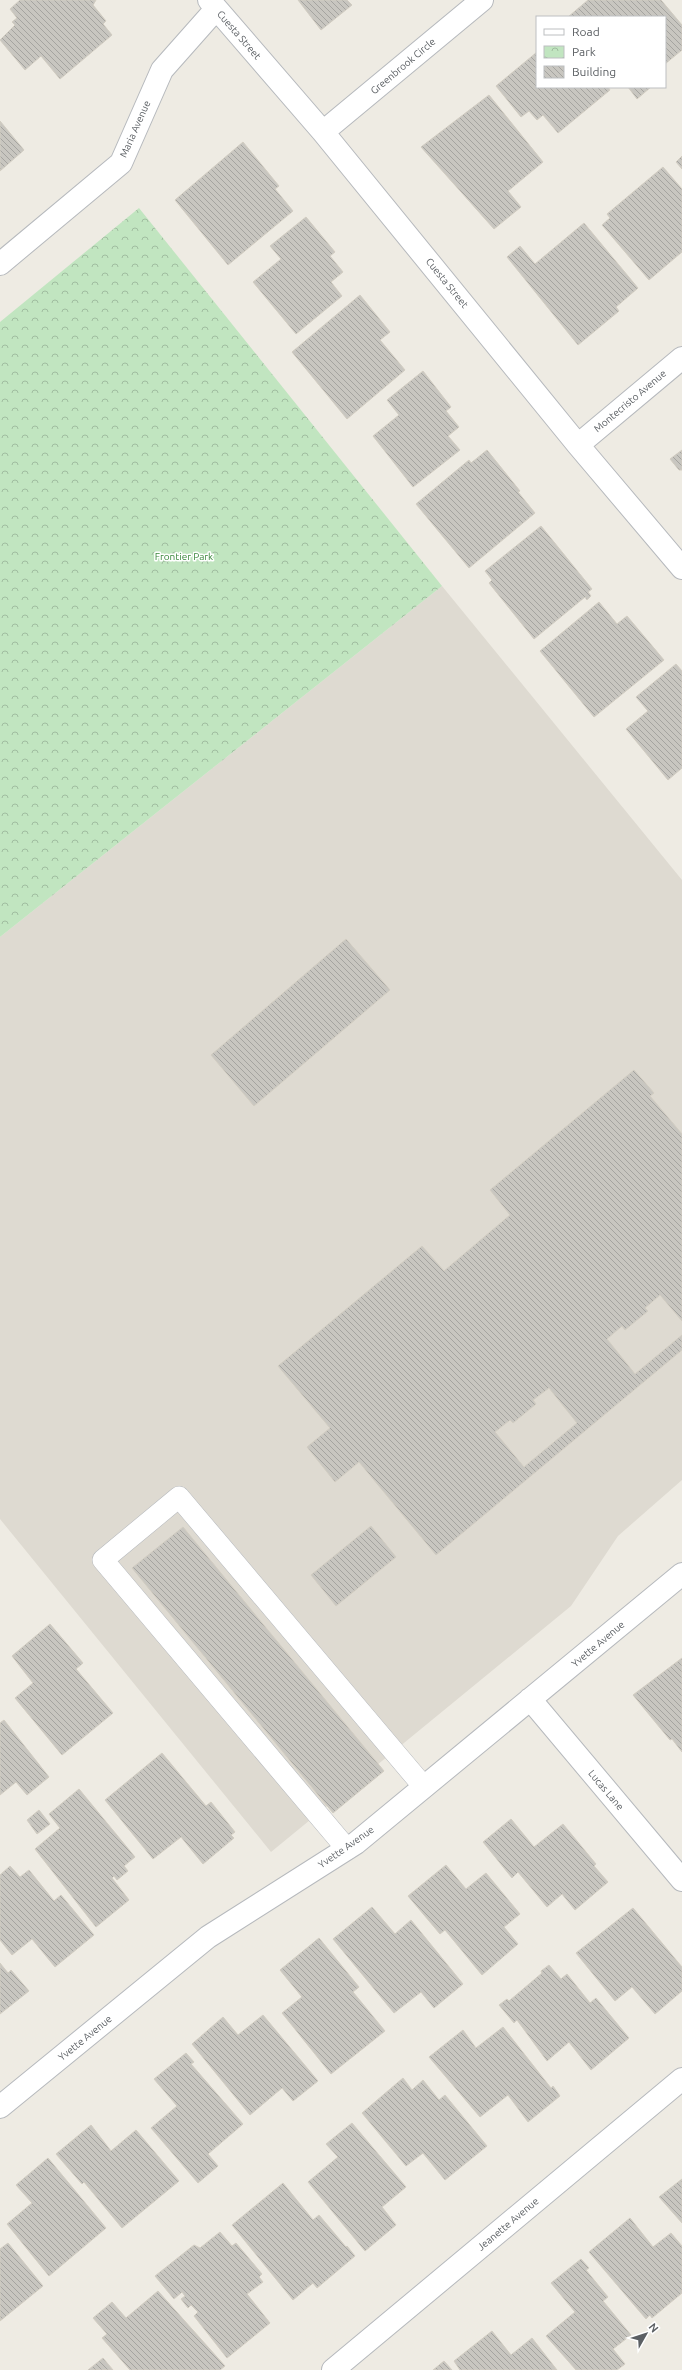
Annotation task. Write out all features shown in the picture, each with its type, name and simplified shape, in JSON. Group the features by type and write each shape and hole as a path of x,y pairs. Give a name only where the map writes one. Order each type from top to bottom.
{"street":[{"name":"Greenbrook Circle","path":"324,132 482,0"},
{"name":"Cuesta Street","path":"213,5 324,132 578,445 682,568"},
{"name":"Maria Avenue","path":"0,264 121,163 162,70 213,5"},
{"name":"Montecristo Avenue","path":"578,445 682,358"},
{"name":"Yvette Avenue","path":"0,2107 208,1937 347,1849 682,1574"},
{"name":"Lucas Lane","path":"530,1699 682,1880"},
{"name":"Jeanette Avenue","path":"333,2370 682,2079"}],"lane":[{"path":"347,1849 103,1560 179,1497 424,1787"}],"shaded area":[{"path":"442,586 682,880 682,1480 618,1536 571,1606 271,1852 0,1519 0,937"}],"green space":[{"name":"Frontier Park","path":"139,208 442,586 0,937 0,322"}],"building":[{"path":"20,0 96,0 93,5 106,21 103,24 112,35 60,79 41,56 25,70 0,40 15,25 12,22 17,18 10,9"},
{"path":"298,0 347,0 352,5 321,30"},
{"path":"588,0 661,0 682,25 682,50 666,63 666,16 569,16"},
{"path":"536,53 536,88 609,88 610,90 558,133 543,115 537,120 529,111 521,117 496,86"},
{"path":"629,88 650,88 637,99"},
{"path":"489,95 543,162 508,191 521,207 494,229 421,147"},
{"path":"0,121 24,150 0,171"},
{"path":"243,142 279,186 275,189 293,211 228,265 175,200"},
{"path":"682,156 682,169 676,162"},
{"path":"663,167 682,189 682,252 649,280 602,225 610,218 607,214"},
{"path":"306,217 335,252 330,256 343,272 331,282 342,296 296,334 253,282 281,259 270,246"},
{"path":"584,223 638,288 616,307 619,311 578,345 507,257 520,246 535,264"},
{"path":"360,295 390,332 380,340 405,370 347,419 292,352"},
{"path":"423,371 451,407 446,411 459,427 448,436 460,450 413,487 373,436 399,415 387,400"},
{"path":"487,450 520,491 518,492 535,513 469,568 416,504 469,460 471,463"},
{"path":"682,450 682,470 679,470 670,459"},
{"path":"541,526 592,589 588,592 591,596 587,600 585,597 534,639 489,583 492,580 485,571"},
{"path":"599,602 617,624 627,616 664,660 594,717 540,651"},
{"path":"676,664 682,671 682,768 668,780 626,729 648,711 636,697"},
{"path":"346,939 390,990 254,1106 211,1055"},
{"path":"634,1070 654,1093 650,1096 682,1134 682,1321 660,1295 645,1308 648,1311 625,1330 622,1326 607,1339 635,1374 682,1335 682,1350 436,1555 359,1462 335,1482 307,1447 330,1428 278,1366 422,1246 444,1271 510,1215 490,1190","holes":["549,1388 577,1423 524,1467 495,1432 510,1420 513,1423 536,1404 533,1400"]},
{"path":"371,1526 396,1557 336,1606 311,1575"},
{"path":"183,1527 384,1771 333,1813 132,1568"},
{"path":"50,1624 83,1663 76,1669 113,1713 62,1755 15,1698 33,1683 12,1656"},
{"path":"682,1658 682,1752 672,1739 670,1740 633,1695"},
{"path":"4,1720 49,1777 27,1795 16,1782 0,1795 0,1723"},
{"path":"162,1753 206,1806 211,1802 235,1832 231,1835 234,1838 203,1864 181,1837 153,1859 105,1800"},
{"path":"79,1789 135,1857 124,1866 128,1871 117,1880 114,1876 112,1878 129,1900 96,1927 35,1849 60,1828 49,1814"},
{"path":"39,1810 50,1824 37,1834 27,1820"},
{"path":"511,1819 534,1847 563,1824 596,1864 594,1866 608,1882 575,1910 562,1894 547,1907 518,1872 512,1878 483,1842"},
{"path":"446,1865 466,1889 486,1873 520,1914 504,1927 518,1944 482,1975 445,1930 440,1934 408,1896"},
{"path":"10,1866 20,1877 29,1870 54,1901 61,1895 94,1935 55,1967 32,1939 12,1955 0,1940 0,1875"},
{"path":"372,1907 395,1934 411,1920 463,1984 434,2008 421,1992 394,2013 333,1939"},
{"path":"633,1908 682,1967 682,1991 655,2014 632,1987 615,2001 576,1953"},
{"path":"319,1938 359,1987 353,1992 385,2031 331,2074 282,2013 302,1997 280,1970"},
{"path":"0,1963 8,1973 11,1970 29,1991 0,2014"},
{"path":"549,1965 561,1979 567,1974 590,2003 596,1998 629,2038 591,2070 569,2042 547,2061 517,2020 514,2023 499,2005 507,1999 509,2001 542,1973 541,1971"},
{"path":"263,2015 318,2081 293,2101 282,2088 250,2115 192,2044 223,2017 238,2035"},
{"path":"503,2027 551,2088 553,2086 560,2096 528,2122 508,2095 480,2117 429,2057 463,2030 476,2048"},
{"path":"186,2053 194,2062 191,2064 243,2124 208,2154 218,2166 198,2183 151,2128 177,2106 154,2079"},
{"path":"403,2078 412,2090 423,2080 439,2100 445,2095 487,2146 445,2180 423,2153 406,2166 362,2113"},
{"path":"352,2123 406,2187 382,2207 396,2225 365,2251 308,2182 338,2157 326,2144"},
{"path":"91,2125 111,2151 136,2130 179,2181 122,2228 84,2182 82,2184 56,2154"},
{"path":"48,2158 106,2228 49,2276 7,2224 32,2203 16,2185"},
{"path":"682,2179 682,2223 659,2197"},
{"path":"283,2183 313,2220 319,2215 355,2256 317,2288 313,2283 293,2300 232,2225"},
{"path":"630,2218 653,2247 671,2233 682,2246 682,2293 652,2318 650,2315 646,2319 589,2252"},
{"path":"220,2232 232,2246 236,2243 262,2274 259,2277 263,2282 247,2294 270,2323 227,2358 194,2316 198,2312 191,2305 188,2308 181,2299 185,2296 182,2292 174,2299 155,2276 194,2245 200,2248"},
{"path":"8,2243 43,2286 0,2321 0,2249"},
{"path":"581,2259 589,2268 586,2270 608,2297 603,2301 631,2335 613,2349 625,2364 617,2370 576,2370 546,2336 575,2312 551,2283"},
{"path":"158,2291 225,2366 220,2370 130,2370 102,2338 107,2334 93,2318 112,2302 126,2318"},
{"path":"492,2331 511,2355 532,2338 557,2370 460,2370 454,2361"},
{"path":"103,2358 113,2370 88,2370"},
{"path":"444,2361 452,2370 433,2370"}]}
